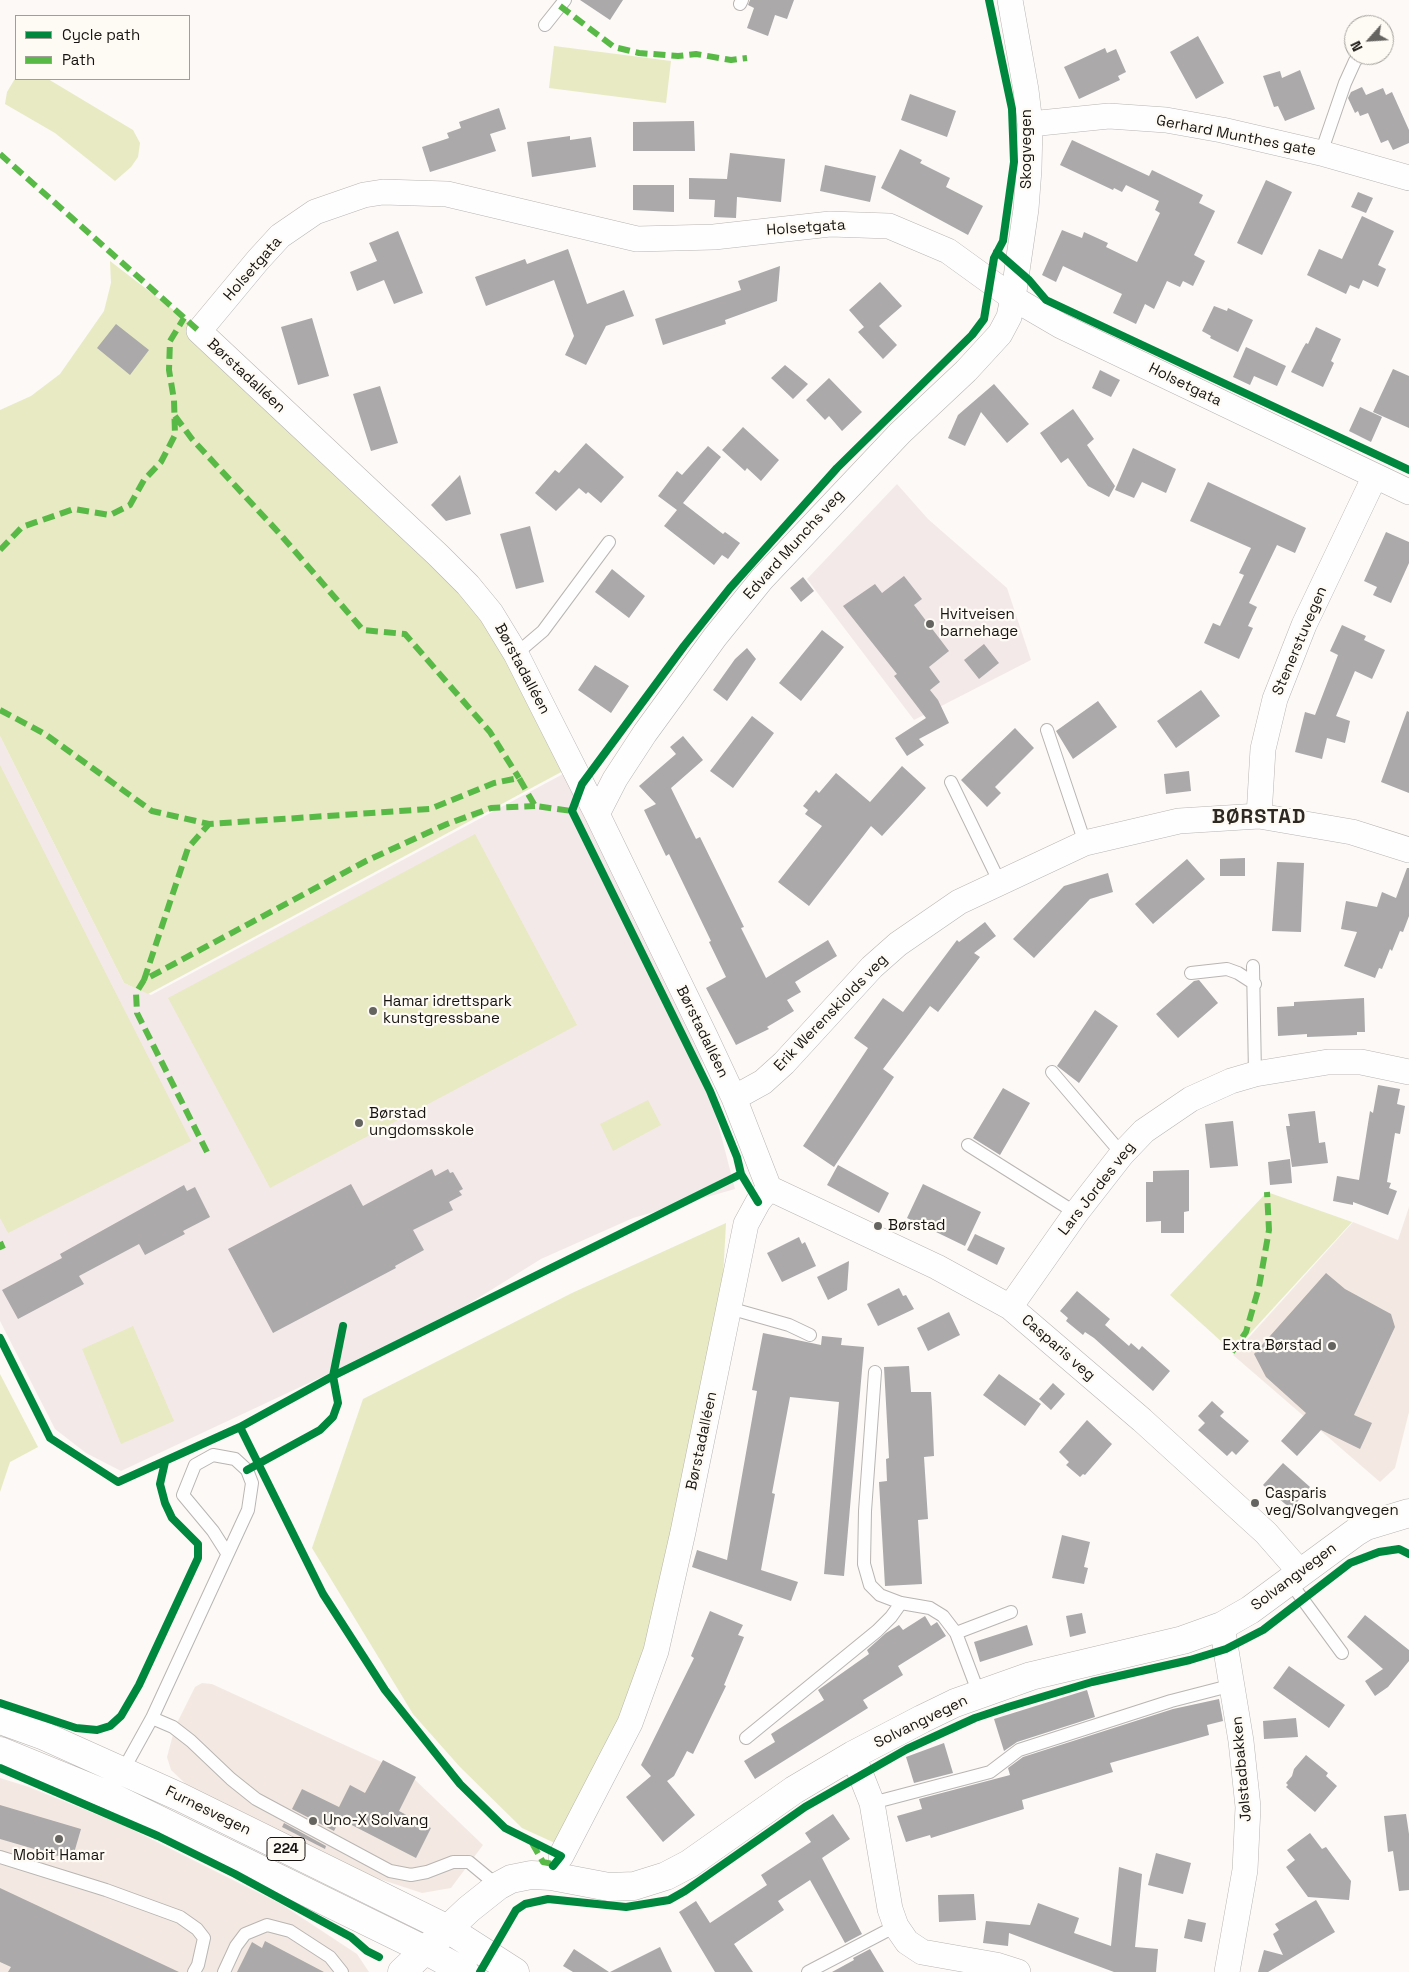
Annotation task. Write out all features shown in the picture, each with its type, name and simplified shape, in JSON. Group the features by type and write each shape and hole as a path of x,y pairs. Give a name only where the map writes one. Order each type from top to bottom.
{"main road":[{"name":"Solvangvegen","path":"402,1972 498,1886 511,1879 531,1875 551,1876 610,1886 648,1883 689,1864 766,1808 853,1755 922,1719 979,1694 1031,1676 1183,1640 1222,1626 1250,1610 1366,1526 1409,1514"},
{"name":"Furnesvegen","path":"0,1720 42,1734 123,1771 448,1929 515,1972"},
{"name":"Furnesvegen","path":"0,1751 108,1795 425,1950 465,1972"}],"street":[{"name":"Skogvegen","path":"1010,0 1030,124 1026,209 1013,298"},
{"name":"Gerhard Munthes gate","path":"1030,124 1109,116 1166,120 1222,130 1321,153 1409,178"},
{"name":"Holsetgata","path":"199,331 280,236 315,212 364,195 407,191 447,194 637,239 714,237 830,224 889,226 948,251 1013,298 1061,326 1409,492"},
{"name":"Edvard Munchs veg","path":"597,814 615,779 645,733 721,629 762,579 830,505 1000,334 1008,318 1013,298"},
{"name":"Børstadalléen","path":"199,331 468,585 491,613 516,654 597,814 734,1098 769,1188 758,1202 746,1224 684,1532 656,1650 630,1723 561,1856"},
{"name":"Stenerstuvegen","path":"1259,816 1263,748 1275,699 1304,626 1375,476"},
{"name":"Erik Werenskiolds veg","path":"734,1098 763,1082 784,1063 872,967 898,944 959,902 1084,843 1179,821 1259,816 1352,832 1409,850"},
{"name":"Lars Jordes veg","path":"1010,1307 1076,1213 1122,1154 1144,1131 1191,1099 1255,1074 1328,1062 1361,1062 1409,1072"},
{"name":"Casparis veg","path":"769,1188 937,1267 1010,1307 1142,1420 1266,1533 1295,1577"},
{"name":"Jølstadbakken","path":"1222,1626 1233,1685 1248,1807 1245,1870 1227,1972"},
{"path":"853,1755 872,1803 890,1909 896,1926 907,1942 922,1952 996,1965 1018,1972"}],"lane":[{"path":"546,25 564,0"},
{"path":"1321,153 1353,65"},
{"path":"516,654 543,631 609,542"},
{"path":"1047,730 1084,843"},
{"path":"951,782 1000,881"},
{"path":"1253,966 1255,1074"},
{"path":"1191,973 1227,969 1238,973 1254,984"},
{"path":"1052,1072 1122,1154"},
{"path":"968,1145 1076,1213"},
{"path":"729,1308 789,1325 810,1335"},
{"path":"875,1372 865,1511 864,1564 870,1585 880,1595 901,1604 930,1608 944,1616 956,1633 979,1694"},
{"path":"108,1795 152,1718 248,1510 252,1483 247,1470 235,1459 213,1455 195,1465 183,1495 213,1532 227,1553"},
{"path":"1295,1577 1342,1654"},
{"path":"746,1738 877,1631 891,1618 901,1604"},
{"path":"956,1633 1011,1612"},
{"path":"872,1803 990,1772 1019,1750 1170,1700 1233,1685"},
{"path":"152,1718 173,1727 191,1741 231,1779 256,1799 390,1871 411,1875 427,1872 452,1862 469,1862 498,1886"},
{"path":"0,1857 106,1890 180,1917 197,1929 204,1938 198,1965 194,1972"},
{"path":"224,1972 236,1946 245,1934 267,1925 290,1931 330,1956 342,1972"},
{"path":"808,1972 896,1926"}],"shaded area":[{"name":"Hvitveisen barnehage","path":"897,484 928,519 1007,588 1031,660 914,720 807,579"},
{"name":"Børstad ungdomsskole","path":"0,736 124,983 151,995 563,774 701,1058 735,1189 633,1218 541,1259 441,1321 121,1471 86,1453 55,1429 0,1321"},
{"path":"1409,1207 1409,1412 1395,1468 1380,1482 1233,1355 1353,1222 1398,1240"},
{"path":"202,1683 212,1684 410,1775 483,1845 451,1888 422,1893 364,1874 189,1787 171,1770 167,1757 175,1727 195,1687"},
{"path":"0,1778 29,1787 125,1826 281,1904 357,1954 369,1972 0,1972"}],"green space":[{"path":"554,46 671,61 666,103 549,88"},
{"path":"15,79 50,80 133,130 140,143 138,157 131,167 115,181 55,133 5,104 7,92"},
{"path":"110,261 184,318 480,614 504,653 563,771 148,994 124,983 0,736 0,410 31,396 60,374 104,311 111,283"},
{"path":"0,765 191,1141 8,1233 0,1218"},
{"name":"Hamar idrettspark kunstgressbane","path":"475,834 577,1025 270,1188 168,998"},
{"path":"648,1100 661,1125 613,1151 600,1124"},
{"path":"1267,1192 1352,1222 1233,1352 1170,1295"},
{"path":"726,1223 723,1277 650,1635 617,1727 555,1843 522,1828 460,1767 413,1714 312,1548 363,1399 572,1293"},
{"path":"133,1326 174,1421 121,1444 82,1349"},
{"path":"0,1374 38,1447 10,1462 0,1492"}],"building":[{"path":"580,0 623,0 610,20"},
{"path":"750,0 794,0 787,19 775,15 768,36 747,28 754,8 748,5"},
{"path":"1198,36 1224,83 1196,99 1170,52"},
{"path":"1105,48 1107,53 1116,49 1126,72 1118,76 1120,80 1079,99 1064,67"},
{"path":"1300,70 1315,109 1285,121 1278,106 1274,107 1263,76 1280,71 1282,78"},
{"path":"1362,87 1366,95 1383,88 1386,95 1392,92 1409,130 1409,143 1393,150 1388,140 1381,143 1368,113 1360,116 1358,111 1355,113 1348,98 1351,92"},
{"path":"910,94 956,111 947,137 901,120"},
{"path":"499,108 506,129 490,134 496,151 430,172 422,147 449,138 447,133 461,128 459,122"},
{"path":"694,121 695,151 633,151 633,122"},
{"path":"570,136 570,140 591,137 596,167 532,177 527,142"},
{"path":"1072,140 1149,176 1152,170 1203,195 1199,203 1215,211 1194,255 1205,261 1193,286 1183,281 1180,287 1167,281 1154,309 1145,304 1136,324 1113,313 1122,294 1063,266 1056,282 1042,275 1062,230 1082,238 1084,232 1108,243 1106,247 1137,262 1160,213 1155,210 1159,201 1126,185 1122,192 1114,188 1113,190 1060,165"},
{"path":"900,149 922,160 920,163 950,178 946,187 983,206 968,235 881,188"},
{"path":"730,153 785,159 781,202 737,197 736,218 714,217 715,200 689,199 689,178 727,179"},
{"path":"825,165 876,176 870,202 820,191"},
{"path":"1266,180 1292,192 1262,255 1237,243"},
{"path":"633,185 674,185 674,212 633,210"},
{"path":"1358,192 1373,198 1366,213 1351,207"},
{"path":"1362,216 1394,231 1378,265 1386,269 1378,287 1363,280 1359,289 1350,285 1346,294 1307,275 1319,249 1342,259"},
{"path":"398,231 423,293 394,304 384,280 357,291 350,272 377,261 369,243"},
{"path":"568,249 587,304 624,290 634,316 606,326 586,365 565,355 574,336 554,280 486,306 475,277 525,259 527,264"},
{"path":"780,266 777,301 725,320 726,324 663,345 655,319 741,290 738,281"},
{"path":"880,282 902,306 879,326 897,345 883,359 858,332 864,327 849,310"},
{"path":"1214,306 1227,311 1228,308 1253,320 1238,352 1210,338 1211,336 1202,331"},
{"path":"312,318 329,376 298,385 281,327"},
{"path":"116,324 149,350 130,375 97,348"},
{"path":"1316,327 1341,339 1331,361 1334,363 1323,387 1291,372"},
{"path":"1246,347 1286,366 1277,386 1254,376 1250,385 1233,377"},
{"path":"785,365 808,384 793,399 771,378"},
{"path":"1393,369 1409,376 1409,428 1373,412"},
{"path":"1100,370 1120,380 1111,397 1092,388"},
{"path":"829,378 862,412 842,431 829,416 825,420 806,400"},
{"path":"994,384 1029,424 1007,443 981,412 965,446 948,438 958,415"},
{"path":"380,386 398,443 371,451 353,394"},
{"path":"1360,407 1382,417 1371,442 1349,431"},
{"path":"1073,409 1094,439 1087,445 1115,486 1109,497 1088,486 1068,458 1061,463 1040,433"},
{"path":"743,427 779,460 761,481 747,468 745,471 722,450"},
{"path":"586,443 624,477 601,503 588,492 586,494 579,488 556,511 535,493 555,470 559,473"},
{"path":"708,446 721,457 683,503 723,534 725,532 740,543 728,559 722,555 714,565 664,526 677,510 658,496 677,471 682,475"},
{"path":"1133,448 1176,469 1166,493 1142,482 1134,498 1115,490"},
{"path":"460,475 471,514 446,521 431,505"},
{"path":"1208,482 1306,528 1295,553 1277,545 1249,603 1257,607 1248,626 1253,628 1239,659 1204,643 1213,623 1220,626 1244,575 1239,573 1251,548 1190,521"},
{"path":"530,526 544,582 516,589 500,534"},
{"path":"1386,532 1409,542 1409,563 1391,603 1373,595 1377,587 1364,581"},
{"path":"612,569 645,596 629,618 595,592"},
{"path":"904,576 922,599 914,605 949,651 929,667 940,682 930,690 938,700 949,723 919,739 924,745 907,756 895,738 926,718 894,676 897,674 843,606 875,584 882,593"},
{"path":"803,577 814,591 801,602 790,588"},
{"path":"1342,625 1366,636 1364,640 1385,650 1372,679 1355,671 1336,716 1350,721 1345,743 1327,738 1322,759 1295,752 1305,712 1315,715 1338,655 1330,651"},
{"path":"822,630 844,647 801,701 779,683"},
{"path":"984,644 999,663 979,679 964,660"},
{"path":"747,648 756,659 727,701 713,690 735,659"},
{"path":"595,665 629,686 611,713 578,690"},
{"path":"1201,690 1220,716 1176,748 1157,721"},
{"path":"1098,701 1117,727 1073,759 1056,731"},
{"path":"1407,711 1409,712 1409,793 1381,782"},
{"path":"752,716 774,733 733,788 710,771"},
{"path":"1015,728 1034,748 995,787 1001,793 987,807 961,780"},
{"path":"683,736 703,760 671,788 696,839 700,837 744,927 741,928 766,978 828,940 837,956 795,982 801,992 787,1000 794,1011 767,1027 769,1029 736,1045 706,988 726,977 709,942 711,941 669,854 666,856 644,810 656,804 639,786 676,754 670,747"},
{"path":"902,766 926,788 882,836 871,826 809,906 778,882 822,826 805,814 808,810 803,806 816,790 819,793 836,773 870,802"},
{"path":"1189,771 1191,791 1166,794 1164,774"},
{"path":"1245,858 1245,876 1220,876 1220,859"},
{"path":"1187,859 1205,879 1153,924 1135,904"},
{"path":"1277,862 1304,863 1301,932 1272,931"},
{"path":"1407,868 1409,868 1409,916 1403,932 1400,931 1392,951 1390,949 1382,969 1379,968 1375,978 1344,966 1357,932 1341,929 1346,901 1377,907 1382,892 1396,898"},
{"path":"1108,873 1113,892 1090,899 1034,958 1013,939 1064,886"},
{"path":"985,922 996,936 974,953 980,957 938,1012 930,1006 883,1069 894,1077 834,1167 803,1146 868,1048 854,1038 883,998 903,1012 957,940 959,942"},
{"path":"1199,980 1218,1003 1178,1038 1156,1014 1194,981"},
{"path":"1364,998 1365,1032 1357,1032 1357,1035 1307,1037 1307,1034 1278,1036 1277,1007 1294,1006 1294,1002"},
{"path":"1095,1010 1118,1026 1079,1083 1057,1066"},
{"path":"1378,1085 1400,1089 1397,1104 1405,1106 1400,1134 1395,1133 1387,1182 1391,1183 1389,1188 1397,1191 1388,1215 1353,1202 1353,1205 1333,1201 1337,1176 1359,1180 1370,1111 1373,1113"},
{"path":"1003,1088 1030,1103 1000,1155 973,1138"},
{"path":"1315,1111 1319,1143 1325,1142 1328,1163 1292,1167 1286,1126 1290,1126 1288,1114"},
{"path":"1233,1121 1238,1166 1210,1168 1205,1124"},
{"path":"1290,1159 1292,1183 1270,1185 1268,1162"},
{"path":"838,1165 889,1193 879,1213 827,1185"},
{"path":"432,1169 435,1176 448,1169 450,1173 453,1172 463,1189 459,1191 462,1195 449,1202 453,1210 413,1230 424,1250 395,1266 396,1268 273,1333 228,1249 351,1184 363,1206"},
{"path":"1189,1170 1189,1211 1184,1212 1184,1233 1161,1233 1161,1221 1146,1222 1146,1182 1153,1182 1153,1171"},
{"path":"923,1184 981,1212 965,1246 907,1218"},
{"path":"184,1185 187,1191 195,1187 210,1217 183,1231 185,1234 145,1255 139,1244 79,1276 84,1284 18,1319 2,1290 62,1258 60,1254"},
{"path":"975,1234 1005,1248 997,1265 967,1250"},
{"path":"799,1237 802,1244 805,1242 816,1266 782,1282 767,1253"},
{"path":"849,1261 847,1290 828,1300 817,1277"},
{"path":"1326,1273 1345,1289 1391,1314 1395,1327 1354,1415 1372,1423 1360,1449 1321,1430 1297,1456 1281,1441 1306,1413 1266,1377 1254,1354"},
{"path":"899,1288 903,1296 906,1295 914,1309 878,1326 867,1304"},
{"path":"1077,1291 1110,1319 1105,1325 1129,1346 1131,1343 1139,1350 1142,1346 1170,1371 1153,1391 1094,1338 1085,1332 1083,1335 1066,1321 1068,1318 1060,1311"},
{"path":"949,1312 960,1335 928,1351 917,1328"},
{"path":"763,1333 821,1345 822,1336 842,1338 841,1345 864,1347 844,1576 824,1574 839,1402 790,1397 772,1493 775,1494 761,1570 798,1582 791,1601 692,1567 697,1550 727,1560 757,1391 752,1390"},
{"path":"909,1366 911,1392 931,1392 932,1408 934,1456 924,1457 928,1519 918,1520 922,1584 885,1586 879,1482 887,1481 886,1459 889,1458 884,1367"},
{"path":"999,1374 1041,1404 1025,1426 983,1395"},
{"path":"1053,1383 1065,1394 1051,1410 1039,1399"},
{"path":"1212,1401 1224,1412 1220,1416 1249,1441 1236,1455 1232,1451 1227,1456 1198,1430 1205,1423 1198,1416"},
{"path":"1087,1420 1112,1444 1085,1475 1083,1474 1080,1477 1066,1465 1069,1462 1059,1452"},
{"path":"1283,1463 1310,1487 1291,1509 1263,1485"},
{"path":"1062,1535 1090,1542 1084,1567 1088,1568 1084,1584 1052,1578"},
{"path":"710,1611 743,1625 738,1635 744,1637 724,1685 726,1686 693,1754 687,1751 674,1776 667,1781 695,1815 663,1842 626,1797 651,1776 641,1765 694,1658 691,1656"},
{"path":"1082,1613 1086,1633 1070,1637 1066,1616"},
{"path":"1365,1615 1409,1650 1409,1661 1388,1687 1375,1696 1365,1681 1383,1669 1347,1637"},
{"path":"925,1616 931,1626 937,1622 946,1636 898,1666 903,1675 863,1700 868,1708 755,1779 744,1761 775,1742 771,1734 824,1700 818,1690 869,1654 867,1650 886,1633 899,1625 903,1630"},
{"path":"1027,1625 1033,1645 980,1662 974,1642"},
{"path":"1289,1666 1345,1705 1329,1728 1273,1688"},
{"path":"1087,1690 1095,1717 1017,1742 1004,1751 994,1719"},
{"path":"1219,1699 1223,1721 1207,1725 1209,1735 1110,1763 1113,1772 1022,1800 1024,1809 931,1838 930,1835 906,1842 897,1816 922,1809 919,1799 1010,1775 1008,1768 1023,1757 1173,1709"},
{"path":"1296,1718 1298,1737 1264,1739 1263,1721"},
{"path":"944,1743 953,1773 914,1783 906,1757"},
{"path":"1306,1755 1328,1773 1326,1776 1337,1786 1315,1812 1286,1787 1288,1785 1286,1783 1292,1776 1294,1769"},
{"path":"383,1760 416,1777 399,1811 431,1828 416,1858 340,1819 334,1831 292,1809 302,1789 339,1807 350,1785 365,1793"},
{"path":"0,1805 81,1829 72,1860 0,1839"},
{"path":"833,1814 850,1839 822,1858 862,1934 845,1943 810,1880 778,1901 784,1910 734,1944 753,1972 715,1972 679,1912 696,1901 710,1923 767,1885 761,1875 811,1842 805,1833"},
{"path":"1406,1814 1409,1834 1409,1890 1399,1891 1393,1851 1388,1852 1384,1816"},
{"path":"284,1823 326,1846 325,1849 282,1827"},
{"path":"1310,1833 1322,1849 1326,1847 1351,1881 1349,1900 1308,1897 1286,1867 1295,1860 1287,1850"},
{"path":"1156,1853 1191,1863 1183,1894 1148,1885"},
{"path":"1119,1867 1142,1874 1135,1947 1158,1949 1156,1972 1114,1972 1009,1933 1008,1946 983,1943 986,1921 1030,1925 1038,1903 1079,1918 1074,1933 1111,1946"},
{"path":"0,1888 179,1972 8,1972 11,1967 0,1962"},
{"path":"974,1894 976,1920 939,1922 938,1895"},
{"path":"1316,1900 1335,1932 1268,1972 1258,1972 1264,1950 1283,1955 1273,1934 1279,1930 1275,1924"},
{"path":"1188,1919 1206,1923 1202,1942 1184,1938"},
{"path":"265,1941 324,1972 237,1972 252,1942 262,1948"},
{"path":"660,1947 672,1972 610,1972"},
{"path":"574,1949 609,1972 573,1972 563,1966"},
{"path":"870,1949 884,1972 832,1972 854,1960 853,1958"}],"marked path":[{"path":"560,6 614,47 639,53 678,56 696,54 731,60 747,58"},
{"path":"0,154 199,331"},
{"path":"0,550 22,527 74,509 110,515 130,505 144,480 161,462 175,435 174,400 169,370 170,341 184,318"},
{"path":"175,416 192,439 280,534 363,630 405,634 490,732 519,778"},
{"path":"0,710 45,734 152,811 209,824 430,809 494,783 519,778 535,806 572,811"},
{"path":"207,1152 137,1013 136,993 144,980 366,861 447,824 491,808 535,806"},
{"path":"144,980 188,848 209,824"},
{"path":"1232,1352 1246,1332 1259,1287 1269,1230 1267,1192"},
{"path":"0,1242 3,1249"},
{"path":"532,1843 543,1862 553,1864"}],"cycle path":[{"path":"741,1174 737,1157 710,1091 572,811 582,784 684,646 730,588 837,468 972,335 984,319 994,258 1003,241 1014,162 1012,109 989,0"},
{"path":"997,252 1029,280 1046,300 1409,470"},
{"path":"247,1470 320,1430 333,1417 338,1403 333,1376 741,1174 758,1202"},
{"path":"0,1338 50,1438 118,1482 240,1427 333,1376 343,1326"},
{"path":"240,1427 323,1594 385,1690 460,1784 505,1828 561,1856 553,1866"},
{"path":"0,1703 76,1728 97,1730 110,1726 121,1716 139,1685 198,1558 198,1544 172,1518 165,1503 160,1484 165,1462"},
{"path":"480,1972 516,1910 525,1904 548,1899 626,1907 669,1900 685,1891 805,1807 907,1749 975,1718 1008,1707 1092,1682 1190,1660 1226,1649 1263,1630 1350,1563 1379,1552 1399,1549 1409,1554"},
{"path":"0,1768 158,1836 235,1874 351,1937 367,1951 379,1957"}],"place":[{"name":"Hvitveisen barnehage","path":"930,624"},
{"name":"Hamar idrettspark kunstgressbane","path":"373,1011"},
{"name":"Børstad ungdomsskole","path":"359,1123"},
{"name":"Børstad","path":"878,1226"},
{"name":"Extra Børstad","path":"1332,1346"},
{"name":"Casparis veg/Solvangvegen","path":"1255,1503"},
{"name":"Uno-X Solvang","path":"313,1821"},
{"name":"Mobit Hamar","path":"59,1839"}],"district":[{"name":"BØRSTAD","path":"1259,818"}]}
